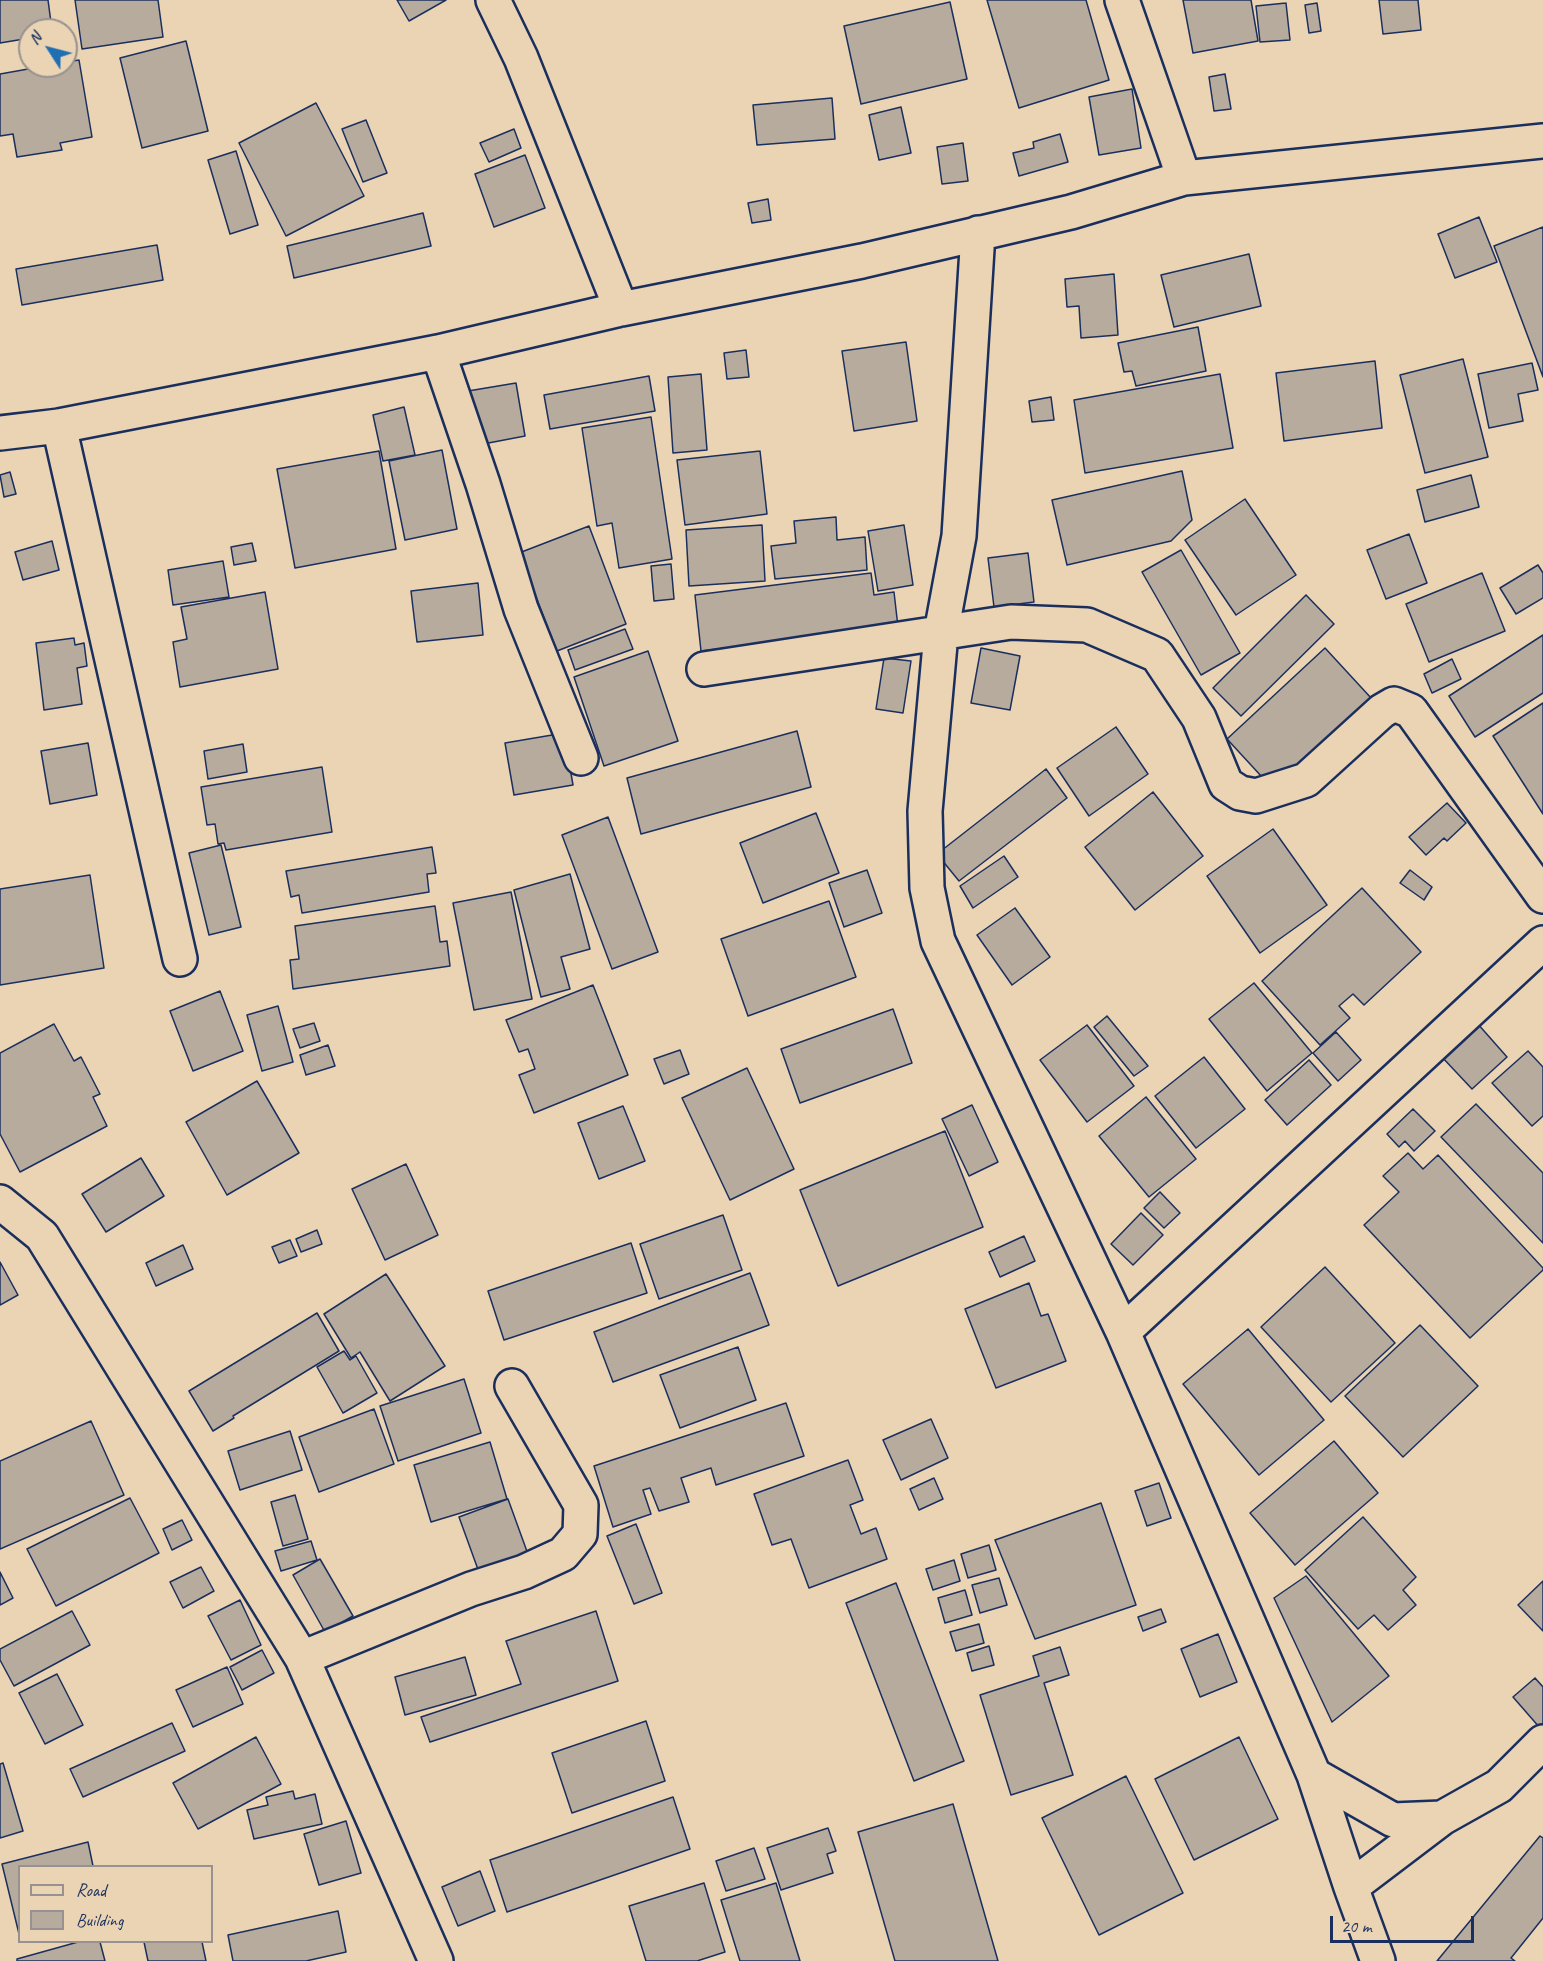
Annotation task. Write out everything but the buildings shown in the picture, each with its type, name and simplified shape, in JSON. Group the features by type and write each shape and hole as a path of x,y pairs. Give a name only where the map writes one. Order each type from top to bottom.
{"street":[{"path":"493,0 521,58 621,309"},
{"path":"1122,0 1184,178"},
{"path":"0,433 59,426 438,352 621,309 862,261 1071,212 1184,178 1543,141"},
{"path":"978,233 959,536 941,633 925,812 927,888 938,940 1123,1332 1314,1775 1378,1961"},
{"path":"438,352 483,484 521,609 581,758"},
{"path":"59,426 180,958"},
{"path":"704,669 1011,622 1087,625 1157,655 1199,718 1226,784 1240,793 1256,796 1306,780 1382,711 1394,704 1411,711 1543,896"},
{"path":"1123,1332 1543,943"},
{"path":"0,1202 42,1236 302,1658 436,1961"},
{"path":"302,1658 471,1590 524,1572 563,1554 580,1534 581,1505 512,1386"},
{"path":"1351,1887 1442,1818 1499,1786 1543,1742"},
{"path":"1314,1775 1393,1820 1442,1818"}]}
